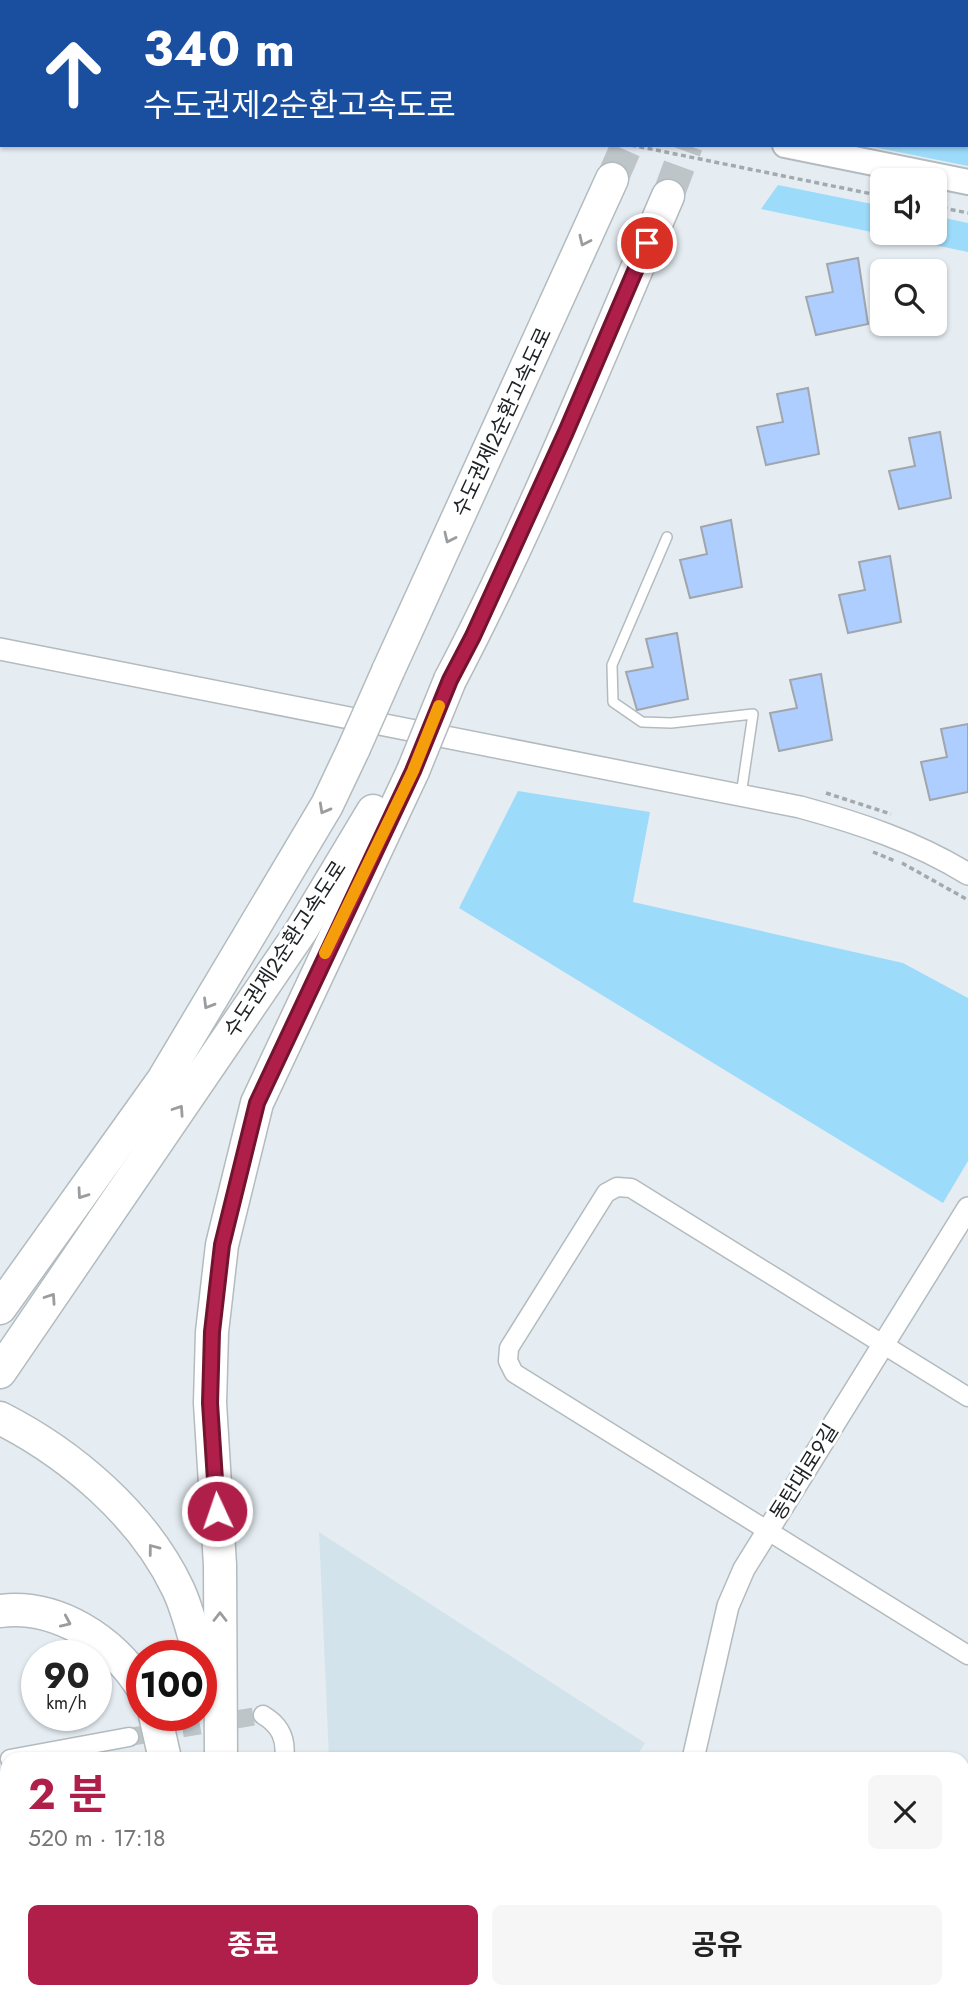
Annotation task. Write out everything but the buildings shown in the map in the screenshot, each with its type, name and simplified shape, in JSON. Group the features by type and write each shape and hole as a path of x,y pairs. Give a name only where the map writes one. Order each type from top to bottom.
{"highway":[{"name":"수도권제2순환고속도로","path":"0,1308 163,1080 327,805 612,179"},
{"path":"220,1752 220,1564 210,1403 212,1332 222,1245 257,1103 407,768 473,636 566,432 668,197"},
{"name":"수도권제2순환고속도로","path":"6,1363 301,931 407,768"},
{"path":"0,1418 39,1438 76,1465 111,1498 156,1552 178,1590 195,1640"},
{"path":"0,1611 41,1612 92,1635 114,1652 126,1667"},
{"path":"159,1731 163,1752"},
{"path":"217,1731 219,1752"}],"main road":[{"path":"795,147 968,182"}],"street":[{"path":"0,649 741,795 862,824 902,840 968,874"},
{"path":"968,1397 631,1188 617,1186 606,1193 509,1348 508,1361 514,1373 968,1655"},
{"name":"동탄대로9길","path":"695,1752 728,1606 744,1569 968,1208"},
{"path":"263,1715 282,1732 285,1752"},
{"path":"46,1752 129,1737"}],"lane":[{"path":"667,537 612,665 613,702 642,722 671,723 753,714 741,795"}],"path":[{"path":"641,147 870,194"},
{"path":"947,209 968,213"},
{"path":"867,849 902,863 968,900"}],"shaded area":[{"path":"873,147 968,147 968,166"},
{"path":"778,185 870,204 870,232 761,209"},
{"path":"947,219 968,223 968,252 934,245 947,245"},
{"path":"518,791 650,812 633,902 903,963 968,998 968,1161 943,1203 459,908"},
{"path":"319,1532 645,1743 639,1752 329,1752"}],"tunnel":[{"path":"612,179 626,147"},
{"path":"668,196 686,147"},
{"path":"129,1737 263,1715"}],"slow traffic":[{"path":"325,953 413,771 439,706"}],"route":[{"path":"217,1511 210,1403 212,1332 222,1245 257,1103 413,771 450,680 473,636 566,432 647,243"}]}
